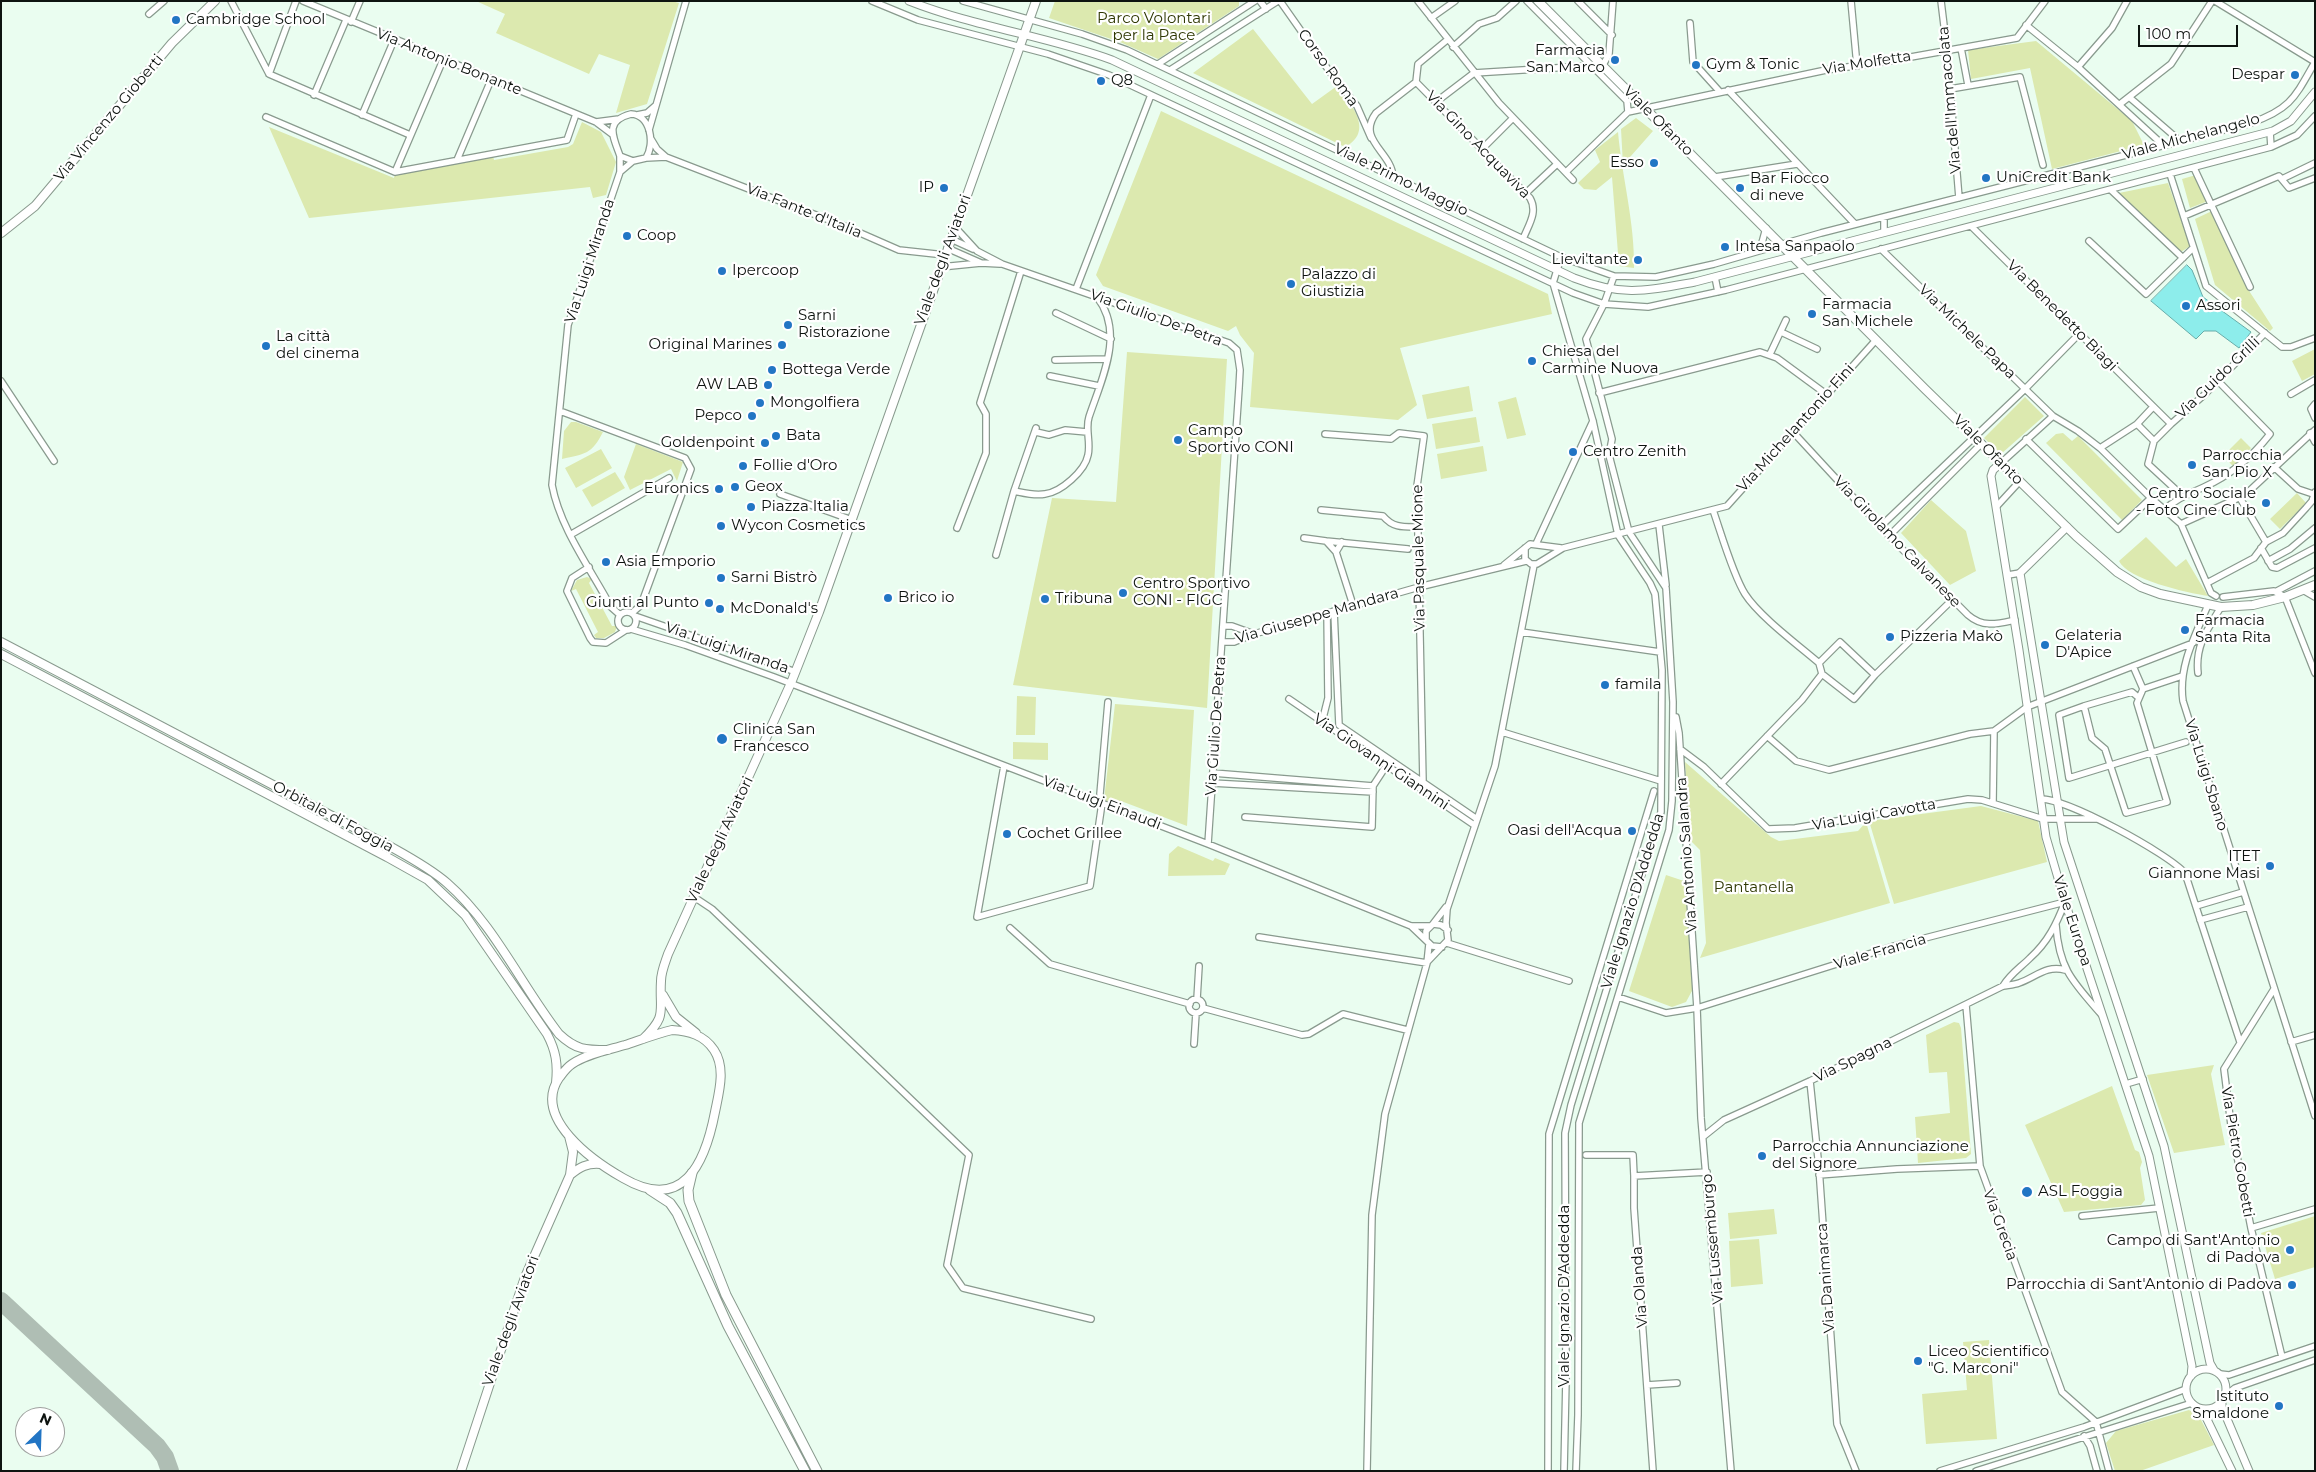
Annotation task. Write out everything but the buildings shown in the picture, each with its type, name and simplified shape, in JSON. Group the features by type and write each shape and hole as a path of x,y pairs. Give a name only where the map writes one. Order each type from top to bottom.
{"highway":[{"path":"692,1173 688,1190 690,1207 722,1286 747,1338 817,1471"},
{"path":"650,1190 670,1204 677,1213 728,1326 805,1471"}],"main road":[{"name":"Via Vincenzo Gioberti","path":"1,234 35,206 172,43 215,1"},
{"name":"Viale degli Aviatori","path":"643,1039 659,1020 662,1011 660,982 663,968 796,672 852,520 1036,1"},
{"name":"Viale Ofanto","path":"1538,1 1603,64 1644,108 1876,340 2104,562 2141,587 2177,599 2221,608 2253,605 2284,597 2315,585"},
{"name":"Orbitale di Foggia","path":"1,642 429,869 446,882 477,914 559,1034 570,1044 579,1048 608,1050"},
{"name":"Orbitale di Foggia","path":"1,654 428,880 465,915 547,1034 558,1062 556,1083"},
{"path":"650,1190 667,1189 677,1186 692,1173 701,1159 714,1120 721,1080 721,1068 715,1051 676,1017 662,993"},
{"path":"556,1083 572,1064 608,1050 672,1030 700,1036"},
{"name":"Viale degli Aviatori","path":"556,1083 553,1091 554,1111 558,1121 569,1136 601,1164 622,1178 650,1190"},
{"name":"Viale degli Aviatori","path":"461,1471 525,1278 570,1175 573,1152 569,1136"},
{"path":"570,1175 579,1167 591,1163 601,1164"}],"street":[{"path":"149,14 164,1"},
{"path":"231,1 269,74 362,116 410,135"},
{"path":"269,74 296,1"},
{"name":"Via Antonio Bonante","path":"303,1 596,122 612,134"},
{"path":"314,95 360,1"},
{"path":"649,132 686,1"},
{"name":"Viale Primo Maggio","path":"872,1 918,20 1073,62 1151,95 1553,284 1604,304 1648,306 1718,292 1806,268"},
{"name":"Viale Primo Maggio","path":"908,1 961,18 1084,50 1112,60 1592,285 1610,289 1648,290 1714,277 1794,256"},
{"name":"Viale Primo Maggio","path":"963,1 1082,34 1127,50 1561,257 1614,276 1656,277 1714,264 1781,244"},
{"path":"1260,1 1266,9"},
{"name":"Corso Roma","path":"1170,70 1279,1 1332,75 1357,106 1371,138"},
{"path":"1418,1 1474,73 1513,118 1573,180"},
{"path":"1431,18 1454,1"},
{"path":"1453,47 1479,24 1497,18 1516,1"},
{"name":"Viale Ofanto","path":"1527,1 1626,101 1628,112"},
{"path":"1436,102 1474,73 1603,64 1609,54 1613,1"},
{"path":"1852,1 1857,66"},
{"name":"Via dell'Immacolata","path":"1941,1 1947,50 1959,198"},
{"name":"Via Molfetta","path":"1628,112 1826,70 2017,38 2045,1"},
{"path":"2078,67 2112,28 2127,1"},
{"path":"2120,104 2171,64 2214,1 2315,62"},
{"path":"1579,2 1612,34"},
{"path":"1158,64 1251,3 1254,17"},
{"path":"1690,23 1692,62 1720,92"},
{"path":"2026,25 2078,67 2163,145"},
{"path":"362,116 394,40"},
{"name":"Via Gino Acquaviva","path":"1371,138 1371,120 1416,82 1418,64 1448,40"},
{"path":"1961,48 1968,85"},
{"path":"395,172 443,60"},
{"name":"Viale Michelangelo","path":"1781,244 2251,123 2281,110 2296,95 2315,62"},
{"path":"1950,89 2020,77 2043,165"},
{"path":"457,160 491,80"},
{"name":"Via Gino Acquaviva","path":"1416,82 1526,193 1535,206 1523,239"},
{"path":"1728,90 1855,224"},
{"name":"Viale Michelangelo","path":"1794,256 1884,231 2270,132 2292,121 2315,92"},
{"path":"1076,289 1151,95"},
{"path":"2129,97 2180,141"},
{"path":"633,161 620,156 612,134 613,126 619,119 631,114 647,113 655,106"},
{"path":"1566,172 1628,112"},
{"path":"266,117 395,172 567,140 576,114"},
{"path":"620,172 633,161 646,158 651,150 651,140 646,123 637,115"},
{"name":"Viale Michelangelo","path":"1806,268 2271,147 2297,135 2315,116"},
{"path":"1482,149 1513,118"},
{"name":"Via Antonio Bonante","path":"596,122 619,119"},
{"path":"2270,132 2271,147"},
{"path":"1371,138 1390,165 1393,177"},
{"name":"Via Fante d'Italia","path":"651,140 666,157 842,225 899,250 946,252 981,263"},
{"name":"Via Luigi Miranda","path":"620,156 620,172 568,326 552,485 555,503 570,535 611,607 620,615"},
{"name":"Via Fante d'Italia","path":"646,158 666,157"},
{"path":"2282,179 2315,163"},
{"path":"1526,193 1558,164"},
{"path":"1715,177 1797,164"},
{"path":"2194,168 2250,286"},
{"path":"2170,174 2206,286 2282,347 2297,346 2315,338"},
{"path":"2184,216 2279,176 2290,188 2315,178"},
{"path":"2111,190 2184,258"},
{"path":"1884,217 1884,231"},
{"name":"Via Benedetto Biagi","path":"1971,226 2171,424"},
{"path":"955,227 977,251"},
{"path":"1760,250 1766,228"},
{"path":"951,239 1002,264"},
{"path":"2090,241 2146,294 2193,248"},
{"name":"Via Michele Papa","path":"1881,249 2052,416 2078,431 2100,448 2150,498 2181,524"},
{"path":"1553,284 1561,257"},
{"path":"941,267 981,263 1002,264"},
{"name":"Via Giulio De Petra","path":"1002,264 1228,343 1237,350 1240,370 1239,388 1208,844"},
{"path":"957,528 986,453 986,414 980,404 1021,271"},
{"name":"Viale Ignazio D'Addedda","path":"1576,1471 1579,1123 1669,830 1672,801 1673,702 1666,588 1629,532 1609,455 1612,439 1586,339 1604,304 1614,276"},
{"path":"1714,277 1718,292"},
{"name":"Viale Ignazio D'Addedda","path":"1553,284 1593,421 1618,535 1652,587 1662,687 1660,820 1567,1121 1564,1471"},
{"path":"1014,491 1036,495 1047,494 1059,489 1084,465 1088,455 1087,422 1107,359 1111,338 1110,318 1097,297"},
{"path":"1056,313 1111,338"},
{"path":"1770,354 1786,320"},
{"path":"1781,332 1817,349"},
{"path":"1881,526 2025,389 2080,332"},
{"name":"Via Guido Grilli","path":"2154,441 2218,381 2265,333"},
{"name":"Via Michelantonio Fini","path":"1713,510 1727,506 1876,340"},
{"path":"1600,393 1751,354 1770,354 1826,394"},
{"path":"1055,360 1107,359"},
{"path":"1050,376 1099,386"},
{"path":"2291,394 2315,380"},
{"path":"1,381 54,461"},
{"path":"2164,510 2177,498 2204,487 2241,465 2270,434 2218,381"},
{"path":"2315,404 2311,408 2315,418"},
{"path":"2100,448 2137,424 2153,407"},
{"path":"560,411 685,458 691,469 641,605 634,615 636,625 603,644 593,642 590,638 567,591 572,578 589,567"},
{"path":"2001,463 2052,416"},
{"path":"1539,545 1593,421"},
{"path":"2137,424 2154,441 2148,464 2175,489"},
{"path":"996,555 1014,491 1036,430 1049,435 1065,430 1087,432"},
{"name":"Via Girolamo Calvanese","path":"1793,432 1881,526 1888,536 1975,621 1990,625 2015,620"},
{"path":"2216,596 2211,593 2181,524 2240,498 2312,432 2315,442"},
{"name":"Via Pasquale Mione","path":"1325,434 1391,439 1399,433 1424,436 1417,486 1423,782"},
{"path":"2026,439 2118,529 2150,498"},
{"path":"1888,536 1982,443"},
{"name":"Viale Europa","path":"2001,463 1993,470 1991,476 2015,620 2046,837 2065,902 2149,1156 2192,1366 2191,1376"},
{"path":"2207,582 2254,558 2266,542 2283,532 2312,502 2314,493 2298,489 2274,467"},
{"path":"570,535 669,478"},
{"path":"1997,506 2020,482"},
{"path":"780,494 852,520"},
{"path":"2240,498 2266,542"},
{"path":"1321,510 1383,516 1389,523 1400,527 1418,527"},
{"path":"1427,963 1449,937 1446,918 1451,898 1495,766 1534,565 1563,548 1713,510 1744,593 1755,606 1819,663 1822,674 1854,700 1875,675 1952,600"},
{"path":"1659,525 1666,588"},
{"path":"2008,575 2020,573 2067,527"},
{"path":"2268,561 2290,549 2315,528"},
{"path":"1304,538 1408,549"},
{"path":"1326,541 1336,552 1353,605"},
{"path":"1336,552 1342,542"},
{"path":"1534,565 1526,561 1523,554 1525,548 1530,544 1563,548"},
{"path":"1539,545 1544,553 1543,560"},
{"name":"Via Giuseppe Mandara","path":"1500,568 1525,548"},
{"path":"2261,548 2272,567 2277,568 2315,548"},
{"name":"Via Giuseppe Mandara","path":"1222,642 1234,642 1330,611 1526,561"},
{"path":"2223,597 2277,591 2315,570"},
{"name":"Viale Europa","path":"2020,573 2064,842 2164,1146 2210,1363 2217,1372"},
{"path":"2303,590 2315,597"},
{"path":"2277,591 2284,597 2314,671"},
{"name":"Via Luigi Sbano","path":"2208,605 2182,676 2183,701 2315,1116"},
{"path":"2198,673 2196,658 2202,640 2221,608"},
{"path":"1322,722 1328,698 1330,611"},
{"name":"Via Giovanni Giannini","path":"1330,611 1339,725 1423,782 1476,822"},
{"path":"628,630 618,624 620,615 624,612 634,615"},
{"name":"Via Luigi Miranda","path":"634,615 796,672"},
{"name":"Via Luigi Miranda","path":"654,636 658,625"},
{"path":"1223,626 1232,626 1254,634"},
{"name":"Via Luigi Miranda","path":"628,630 654,636 722,658 791,683"},
{"path":"1521,632 1660,652"},
{"path":"1819,663 1840,642 1875,675"},
{"path":"1767,736 1796,761 1829,770 1970,734 1994,731 2027,707 2193,642"},
{"path":"722,658 725,648"},
{"path":"2084,706 2092,738 2106,749 2126,813 2167,802 2137,703 2142,689 2133,666"},
{"path":"1721,784 1822,674"},
{"path":"2142,689 2182,676"},
{"name":"Via Luigi Einaudi","path":"791,683 1208,844 1411,926 1428,943"},
{"path":"2139,698 2132,692 2059,715 2069,778 2186,742"},
{"name":"Via Giovanni Giannini","path":"1288,699 1385,766 1476,822"},
{"path":"1004,766 977,917 1090,886 1102,803 1100,794 1108,702"},
{"name":"Via Antonio Salandra","path":"1673,702 1680,749 1697,1008"},
{"path":"1993,804 1994,731"},
{"path":"1502,732 1661,782"},
{"name":"Via Luigi Cavotta","path":"1680,749 1704,767 1768,829 1781,830 1968,799 1993,804 2043,819 2096,819"},
{"path":"1245,817 1372,827 1373,789 1390,760"},
{"path":"1213,772 1373,789"},
{"path":"1212,783 1373,789"},
{"name":"Viale Ignazio D'Addedda","path":"1548,1471 1549,1134 1654,791"},
{"path":"2041,799 2056,801 2096,819 2177,865 2185,873 2240,1042"},
{"path":"2196,906 2243,892"},
{"path":"694,896 712,909 969,1155 947,1265 963,1288 1091,1319"},
{"path":"1367,1471 1372,1215 1385,1114 1427,963 1428,943 1426,931 1439,919 1451,898"},
{"name":"Viale Francia","path":"1606,993 1610,1001 1618,997 1666,1014 1697,1008 1894,946 2065,902"},
{"name":"Via Spagna","path":"2002,986 2046,942 2056,925 2065,902"},
{"path":"2200,920 2248,907"},
{"path":"1432,925 1442,925 1448,930"},
{"name":"Via Luigi Einaudi","path":"1411,926 1432,925"},
{"path":"2056,925 2058,944 2065,970 2104,1017"},
{"path":"1010,928 1050,964 1190,1004 1197,1000"},
{"path":"1259,937 1427,963"},
{"path":"1428,943 1435,948 1444,945 1569,981"},
{"path":"1197,1000 1199,966"},
{"name":"Via Spagna","path":"1704,1136 1724,1120 1810,1081 2002,986 2018,984 2044,970 2054,967 2065,970"},
{"name":"Via Pietro Gobetti","path":"2274,989 2224,1069 2224,1080 2251,1228 2282,1357"},
{"path":"1197,1000 1203,1004 1203,1008"},
{"path":"1190,1004 1190,1010 1196,1014"},
{"name":"Via Grecia","path":"1966,1005 1980,1166 2062,1392 2096,1422"},
{"path":"1203,1008 1302,1035 1309,1034 1343,1014 1407,1030"},
{"path":"1194,1044 1196,1014 1203,1008"},
{"name":"Via Lussemburgo","path":"1697,1008 1701,1118 1707,1172 1730,1471"},
{"path":"2291,1042 2315,1035"},
{"path":"2126,1084 2143,1079"},
{"name":"Via Danimarca","path":"1810,1081 1819,1174 1837,1424 1856,1471"},
{"name":"Via Olanda","path":"1586,1155 1633,1155 1634,1208 1652,1471"},
{"path":"1819,1174 1980,1166"},
{"path":"1634,1176 1707,1172"},
{"path":"2082,1216 2159,1208"},
{"path":"2251,1228 2315,1209"},
{"path":"1565,1214 1578,1214"},
{"path":"2315,1346 2229,1375 2199,1370 2191,1376 2186,1389 2192,1403 2202,1408 2213,1407 2235,1388 2315,1360"},
{"path":"1566,1352 1578,1352"},
{"path":"2217,1372 2225,1382 2222,1407 2249,1471"},
{"path":"1646,1385 1677,1383"},
{"path":"1940,1471 2082,1428 2186,1389"},
{"path":"1976,1471 2192,1403"},
{"path":"2202,1408 2232,1471"},
{"path":"2096,1422 2109,1471"},
{"path":"2082,1428 2084,1437 2090,1446 2097,1471"}],"green space":[{"path":"476,1 672,1 679,3 647,104 616,113 630,65 599,54 589,74 496,33 505,14"},
{"name":"Parco Volontari per la Pace","path":"1055,1 1239,1 1239,6 1158,59 1120,42 1049,18"},
{"path":"1253,29 1312,104 1337,86 1358,117 1358,133 1354,141 1345,147 1193,73"},
{"path":"2036,41 2132,121 2144,145 2052,169 2030,68 1971,79 1968,50"},
{"path":"1161,111 1548,294 1552,314 1400,348 1417,405 1398,420 1250,407 1254,353 1240,335 1236,326 1228,331 1103,286 1096,275"},
{"path":"1636,118 1653,131 1623,165 1621,129"},
{"path":"582,122 601,132 616,162 606,195 593,198 590,187 309,218 269,127 394,178 395,172 493,156 494,160 568,147 573,144"},
{"path":"1618,132 1634,251 1634,268 1619,266 1612,177 1596,190 1584,189 1578,183 1600,162 1595,150"},
{"path":"2196,175 2208,201 2190,208 2182,179"},
{"path":"2168,183 2190,246 2181,252 2119,193"},
{"path":"2212,211 2244,283 2273,328 2270,331 2215,285 2195,219"},
{"path":"2315,349 2315,374 2302,381 2292,361"},
{"name":"Centro Sportivo CONI - FIGC","path":"1127,352 1227,359 1207,708 1013,685 1052,498 1116,502"},
{"path":"1469,386 1473,411 1427,419 1422,395"},
{"path":"1516,397 1526,435 1507,439 1498,402"},
{"path":"2025,397 2044,416 2001,454 1984,438"},
{"path":"1476,417 1480,442 1436,449 1432,424"},
{"path":"571,422 603,432 595,445 587,452 562,459 564,431"},
{"path":"2063,433 2072,441 2078,436 2142,500 2122,520 2046,443 2056,434"},
{"path":"2241,438 2251,448 2234,467 2223,456"},
{"path":"636,444 683,462 677,481 671,469 630,490 624,477"},
{"path":"1483,446 1487,471 1441,479 1437,454"},
{"path":"601,449 612,468 576,488 565,468"},
{"path":"615,472 625,488 592,507 582,490"},
{"path":"2297,493 2306,503 2280,529 2270,519"},
{"path":"1931,500 1966,531 1976,571 1950,585 1901,533"},
{"path":"2146,537 2176,567 2186,559 2208,596 2159,584 2133,574 2124,568 2119,561"},
{"path":"587,577 592,579 589,583 612,626 617,626 615,632 604,638 596,638 594,635 598,632 576,589 571,591 577,580"},
{"path":"1017,696 1036,697 1035,735 1016,735"},
{"path":"1115,704 1194,710 1187,826 1121,801 1118,806 1104,800"},
{"path":"1013,742 1048,743 1048,760 1013,759"},
{"name":"Pantanella","path":"1685,762 1771,837 1779,841 1858,831 1866,822 1890,903 1700,958 1706,943 1700,850 1690,840"},
{"path":"1981,806 2038,821 2047,862 1894,904 1869,821"},
{"path":"1178,846 1213,861 1215,858 1230,864 1225,875 1168,876 1169,854"},
{"path":"1666,875 1687,882 1693,989 1686,1002 1672,1007 1629,991"},
{"path":"1954,1022 1959,1023 1961,1028 1971,1154 1966,1158 1918,1163 1915,1117 1950,1113 1947,1072 1929,1073 1926,1035"},
{"path":"2214,1065 2211,1074 2225,1145 2174,1153 2147,1075"},
{"path":"2112,1086 2135,1150 2139,1152 2142,1162 2140,1168 2145,1200 2141,1205 2064,1212 2025,1125"},
{"path":"1774,1209 1777,1234 1730,1239 1728,1213"},
{"name":"Campo di Sant'Antonio di Padova","path":"2315,1216 2315,1267 2275,1279 2261,1233"},
{"path":"1759,1239 1763,1284 1731,1287 1729,1241"},
{"path":"1989,1340 1997,1439 1926,1444 1922,1394 1967,1390 1963,1342"},
{"path":"2189,1410 2199,1416 2214,1445 2140,1471 2115,1471 2106,1443 2116,1431"}],"water":[{"name":"Assori","path":"2187,265 2192,270 2203,297 2251,332 2239,348 2216,331 2204,331 2196,339 2151,301"}],"taxiway":[{"path":"1,1301 157,1446 165,1457 170,1471"}],"place":[{"name":"Cambridge School","path":"176,20"},
{"name":"Farmacia San Marco","path":"1615,60"},
{"name":"Gym & Tonic","path":"1696,65"},
{"name":"Despar","path":"2295,75"},
{"name":"Q8","path":"1101,81"},
{"name":"Esso","path":"1654,163"},
{"name":"UniCredit Bank","path":"1986,178"},
{"name":"IP","path":"944,188"},
{"name":"Bar Fiocco di neve","path":"1740,188"},
{"name":"Coop","path":"627,236"},
{"name":"Intesa Sanpaolo","path":"1725,247"},
{"name":"Lievi'tante","path":"1638,260"},
{"name":"Ipercoop","path":"722,271"},
{"name":"Palazzo di Giustizia","path":"1291,284"},
{"name":"Assori","path":"2186,306"},
{"name":"Farmacia San Michele","path":"1812,314"},
{"name":"Sarni Ristorazione","path":"788,325"},
{"name":"Original Marines","path":"782,345"},
{"name":"La città del cinema","path":"266,346"},
{"name":"Chiesa del Carmine Nuova","path":"1532,361"},
{"name":"Bottega Verde","path":"772,370"},
{"name":"AW LAB","path":"768,385"},
{"name":"Mongolfiera","path":"760,403"},
{"name":"Pepco","path":"752,416"},
{"name":"Bata","path":"776,436"},
{"name":"Campo Sportivo CONI","path":"1178,440"},
{"name":"Goldenpoint","path":"765,443"},
{"name":"Centro Zenith","path":"1573,452"},
{"name":"Parrocchia San Pio X","path":"2192,465"},
{"name":"Follie d'Oro","path":"743,466"},
{"name":"Geox","path":"735,487"},
{"name":"Euronics","path":"719,489"},
{"name":"Centro Sociale - Foto Cine Club","path":"2266,503"},
{"name":"Piazza Italia","path":"751,507"},
{"name":"Wycon Cosmetics","path":"721,526"},
{"name":"Asia Emporio","path":"606,562"},
{"name":"Sarni Bistrò","path":"721,578"},
{"name":"Centro Sportivo CONI - FIGC","path":"1123,593"},
{"name":"Brico io","path":"888,598"},
{"name":"Tribuna","path":"1045,599"},
{"name":"Giunti al Punto","path":"709,603"},
{"name":"McDonald's","path":"720,609"},
{"name":"Farmacia Santa Rita","path":"2185,630"},
{"name":"Pizzeria Makò","path":"1890,637"},
{"name":"Gelateria D'Apice","path":"2045,645"},
{"name":"famila","path":"1605,685"},
{"name":"Clinica San Francesco","path":"722,739"},
{"name":"Oasi dell'Acqua","path":"1632,831"},
{"name":"Cochet Grillee","path":"1007,834"},
{"name":"ITET Giannone Masi","path":"2270,866"},
{"name":"Parrocchia Annunciazione del Signore","path":"1762,1156"},
{"name":"ASL Foggia","path":"2027,1192"},
{"name":"Campo di Sant'Antonio di Padova","path":"2290,1250"},
{"name":"Parrocchia di Sant'Antonio di Padova","path":"2292,1285"},
{"name":"Liceo Scientifico \"G. Marconi\"","path":"1918,1361"},
{"name":"Istituto Smaldone","path":"2279,1406"}]}
